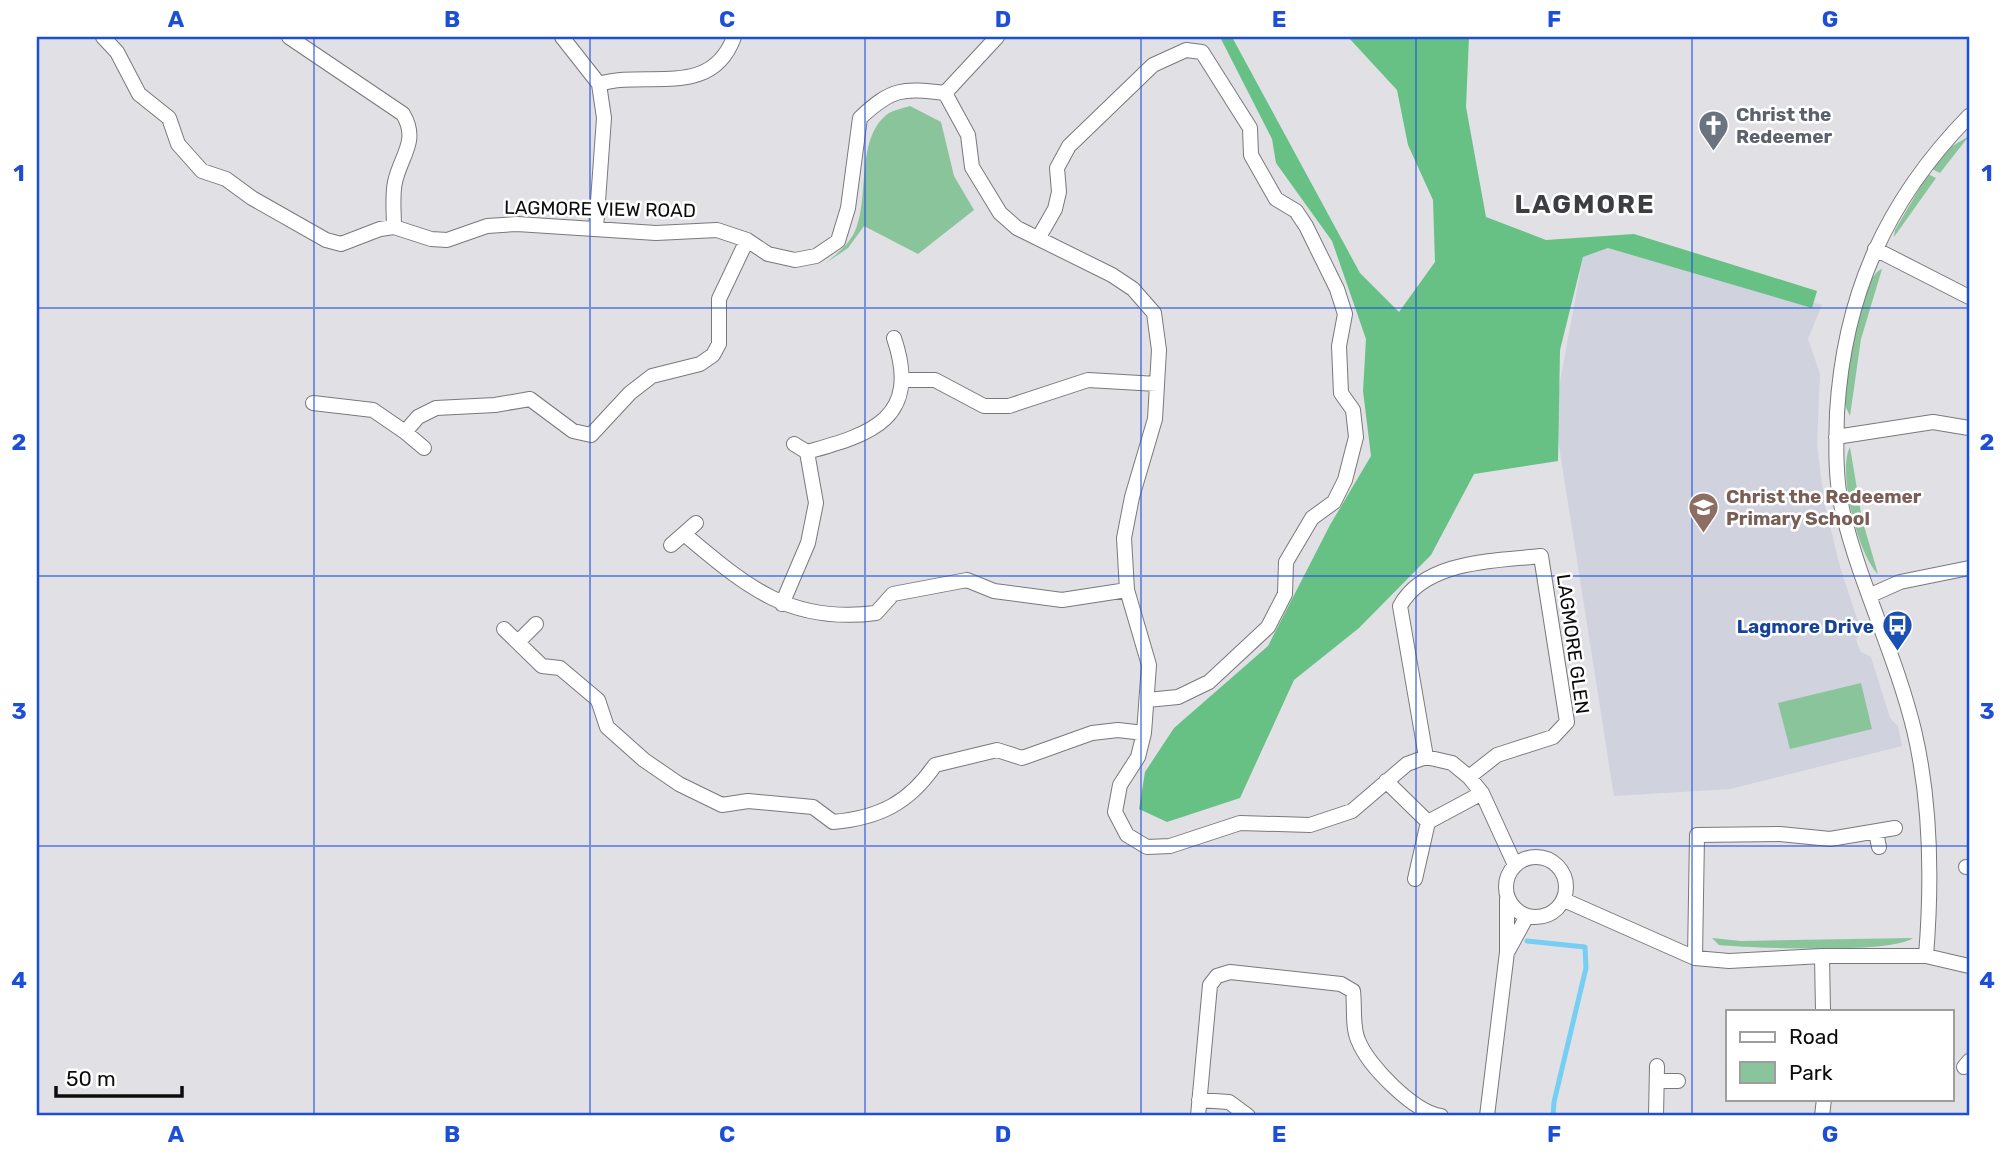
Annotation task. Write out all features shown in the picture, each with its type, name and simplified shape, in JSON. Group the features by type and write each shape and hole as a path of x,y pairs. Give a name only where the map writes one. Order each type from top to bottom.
{"street":[{"path":"103,37 117,52 139,94 169,118 178,144 202,171 237,184 252,198 326,240 341,244 380,229 394,227 395,184 410,141 411,127 403,114 289,37"},
{"path":"562,37 598,84 604,128 596,229"},
{"path":"598,84 636,78 667,81 692,78 715,64 730,48 734,37"},
{"path":"997,37 945,93 968,135 972,167 988,197 1017,228 1112,275 1133,289 1154,313 1159,350 1154,419 1132,497 1124,538 1127,590 1149,664 1144,733 1138,757 1120,785 1115,812 1127,835 1147,847 1170,846 1240,823 1310,825 1352,811 1406,764 1426,757 1452,763 1469,777 1482,793 1515,864"},
{"path":"1039,237 1055,209 1059,192 1057,168 1069,146 1153,65 1186,50 1202,52 1250,128 1251,155 1276,199 1296,211 1306,226 1337,289 1345,314 1339,346 1341,393 1353,410 1356,438 1345,480 1334,502 1312,519 1286,562 1285,594 1268,627 1209,682 1178,697 1147,700"},
{"name":"LAGMORE VIEW ROAD","path":"394,227 411,230 431,239 447,240 487,226 517,224 656,233 717,230 747,240 768,254 794,260 816,256 838,241 853,186 854,147 860,118 884,96 916,90 945,93"},
{"path":"1926,956 1929,850 1914,731 1843,513 1836,437 1840,366 1846,331 1862,279 1875,249 1921,170 1969,117"},
{"path":"405,432 418,417 436,408 495,405 530,399 573,431 591,435 630,393 652,376 700,364 713,355 719,344 719,299 747,240"},
{"path":"1875,249 1969,297"},
{"path":"807,452 874,430 893,410 902,380 902,362 894,338"},
{"path":"902,380 935,380 984,406 1009,406 1088,380 1157,384"},
{"path":"313,403 373,410 424,448"},
{"path":"1836,437 1933,422 1969,428"},
{"path":"782,604 808,543 816,503 807,452 794,444"},
{"path":"671,545 696,523"},
{"path":"684,534 743,584 782,604 828,613 876,612 893,594 967,580 994,591 1062,600 1127,590"},
{"name":"LAGMORE GLEN","path":"1426,757 1400,606 1406,596 1442,572 1478,563 1541,556 1567,722 1553,737 1497,755 1469,777"},
{"path":"1871,595 1900,582 1969,568"},
{"path":"518,642 536,624"},
{"path":"504,629 542,666 560,668 598,700 607,727 644,760 679,784 722,806 748,801 813,807 833,822 863,820 894,807 920,786 935,765 997,750 1022,758 1092,733 1118,730 1144,733"},
{"path":"1386,781 1427,822"},
{"path":"1427,822 1482,793"},
{"path":"1415,879 1427,822"},
{"path":"1695,958 1698,835 1780,834 1830,839 1878,839 1895,828"},
{"path":"1487,1116 1507,952 1506,880 1515,864 1534,856 1554,862 1565,879 1563,900 1552,913 1527,916 1512,907 1507,899"},
{"path":"1563,900 1695,958 1729,961 1822,956 1926,956 1969,966"},
{"path":"1507,952 1527,916"},
{"path":"1822,956 1823,1010"},
{"path":"1198,1116 1210,985 1217,976 1230,972 1341,984 1353,991 1357,1039 1367,1055 1412,1105 1441,1116"},
{"path":"1656,1116 1657,1066"},
{"path":"1657,1081 1678,1081"},
{"path":"1199,1100 1229,1102 1248,1116"}],"shaded area":[{"name":"Christ the Redeemer Primary School","path":"1617,245 1822,305 1808,339 1820,374 1817,444 1824,501 1840,567 1861,631 1856,639 1858,646 1861,652 1871,657 1890,718 1898,726 1902,746 1730,789 1614,796 1554,414 1583,257"}],"green space":[{"path":"1220,37 1232,37 1360,273 1399,312 1435,262 1433,200 1408,145 1397,90 1348,37 1469,37 1466,107 1486,217 1546,240 1634,234 1817,291 1812,308 1608,248 1583,257 1560,350 1558,461 1474,474 1431,555 1359,628 1294,680 1240,798 1167,822 1139,809 1145,772 1174,728 1268,646 1330,525 1371,456 1363,391 1366,339 1332,241 1276,163 1272,139"},
{"path":"910,106 941,122 954,176 974,210 918,254 864,226 848,248 826,263 855,232 872,136 889,113"},
{"path":"1969,136 1940,173 1932,169 1951,147"},
{"path":"1928,174 1936,178 1894,237 1895,230"},
{"path":"1882,269 1861,339 1850,416 1844,403 1844,389 1854,329 1867,289 1874,275"},
{"path":"1850,447 1862,519 1878,574 1863,550 1852,512 1846,474"},
{"path":"1861,683 1872,729 1790,749 1778,703"},
{"path":"1712,938 1741,941 1913,938 1879,946 1820,949 1719,945"}],"waterway":[{"path":"1527,941 1585,947 1586,968 1553,1116"}],"place":[{"name":"Christ the Redeemer","path":"1713,152"},
{"name":"Christ the Redeemer Primary School","path":"1703,534"},
{"name":"Lagmore Drive","path":"1897,653"}],"district":[{"name":"LAGMORE","path":"1585,204"}]}
